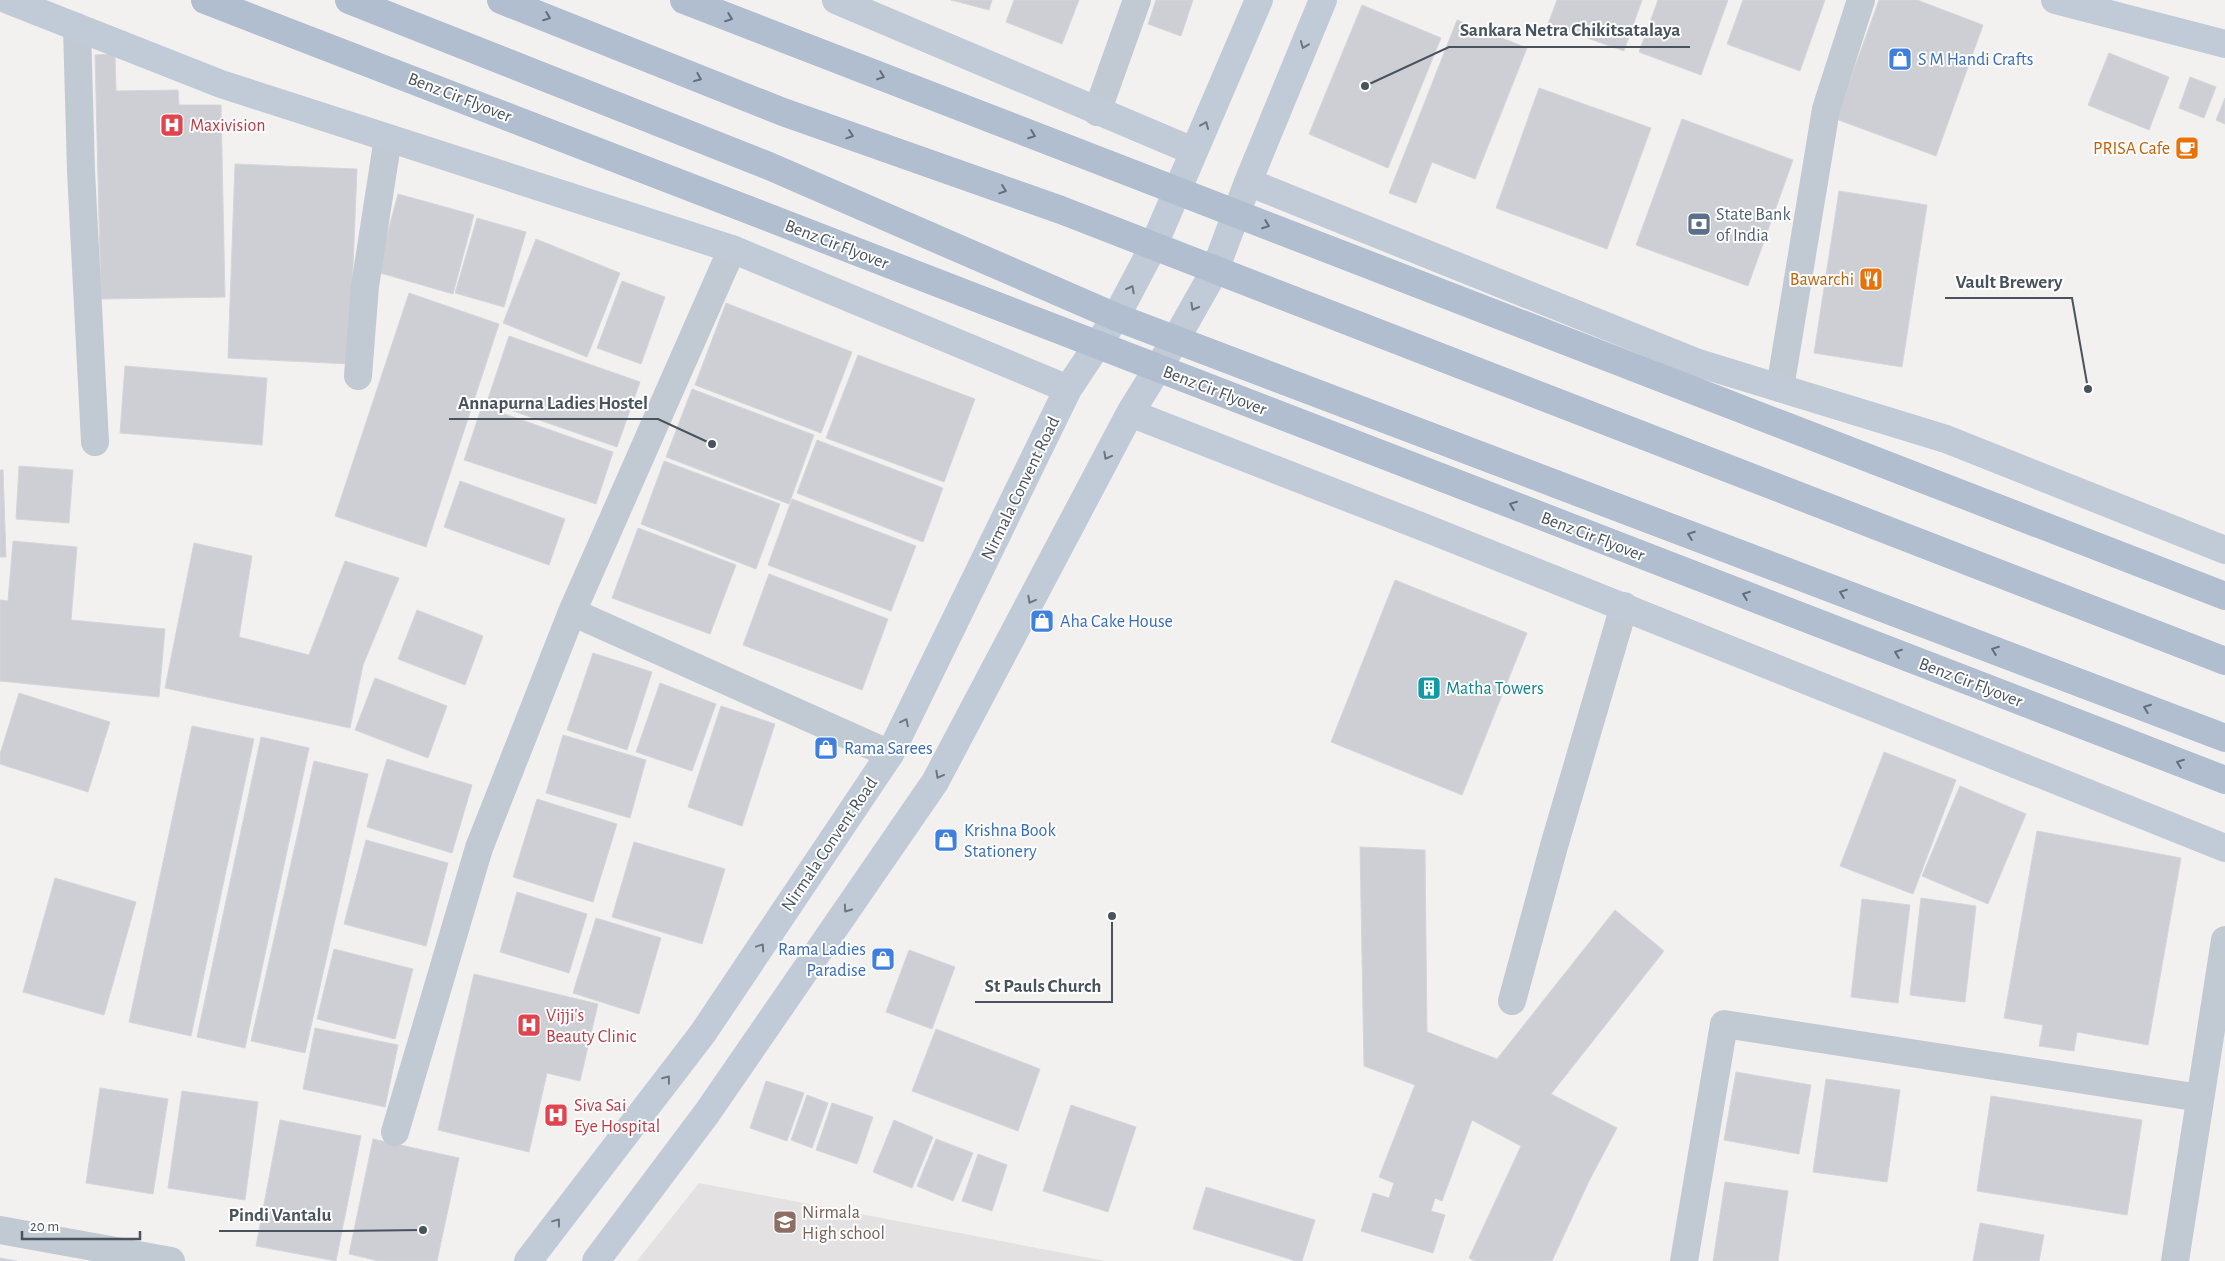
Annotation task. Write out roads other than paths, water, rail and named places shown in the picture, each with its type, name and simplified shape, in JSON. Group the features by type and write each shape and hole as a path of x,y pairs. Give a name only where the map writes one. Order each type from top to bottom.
{"main road":[{"name":"Benz Cir Flyover","path":"205,0 2225,780"},
{"path":"349,0 768,166 1116,317 2225,738"},
{"path":"501,0 783,112 1060,210 2225,662"},
{"path":"684,0 2225,596"}],"street":[{"path":"8,0 221,84 732,249 1068,389"},
{"path":"839,0 1097,112 1193,151"},
{"path":"1097,112 1137,0"},
{"name":"Nirmala Convent Road","path":"528,1261 703,1033 890,754 1068,389 1116,317 1153,246 1259,0"},
{"path":"596,1261 707,1113 935,782 1130,413 1176,339 1215,270 1248,182 1323,0"},
{"path":"1780,388 1826,109 1861,0"},
{"path":"2054,0 2225,44"},
{"path":"77,27 81,171 95,442"},
{"path":"358,376 365,286 388,138"},
{"path":"1248,182 1698,362 1946,439 2225,550"},
{"path":"395,1132 479,848 572,612 732,249"},
{"path":"1130,413 1624,606 2225,848"},
{"path":"1512,1002 1554,846 1624,606"},
{"path":"572,612 890,754"},
{"path":"2175,1261 2225,940"},
{"path":"1684,1261 1724,1024 2200,1098"},
{"path":"0,1230 171,1261"}],"place":[{"name":"S M Handi Crafts","path":"1900,59"},
{"name":"Sankara Netra Chikitsatalaya","path":"1365,86"},
{"name":"Maxivision","path":"172,125"},
{"name":"PRISA Cafe","path":"2187,148"},
{"name":"State Bank of India","path":"1699,224"},
{"name":"Bawarchi","path":"1871,279"},
{"name":"Vault Brewery","path":"2088,389"},
{"name":"Annapurna Ladies Hostel","path":"712,444"},
{"name":"Aha Cake House","path":"1042,621"},
{"name":"Matha Towers","path":"1429,688"},
{"name":"Rama Sarees","path":"826,748"},
{"name":"Krishna Book Stationery","path":"946,840"},
{"name":"St Pauls Church","path":"1112,916"},
{"name":"Rama Ladies Paradise","path":"883,959"},
{"name":"Vijji's Beauty Clinic","path":"529,1025"},
{"name":"Siva Sai Eye Hospital","path":"556,1115"},
{"name":"Nirmala High school","path":"785,1222"},
{"name":"Pindi Vantalu","path":"423,1230"}]}
